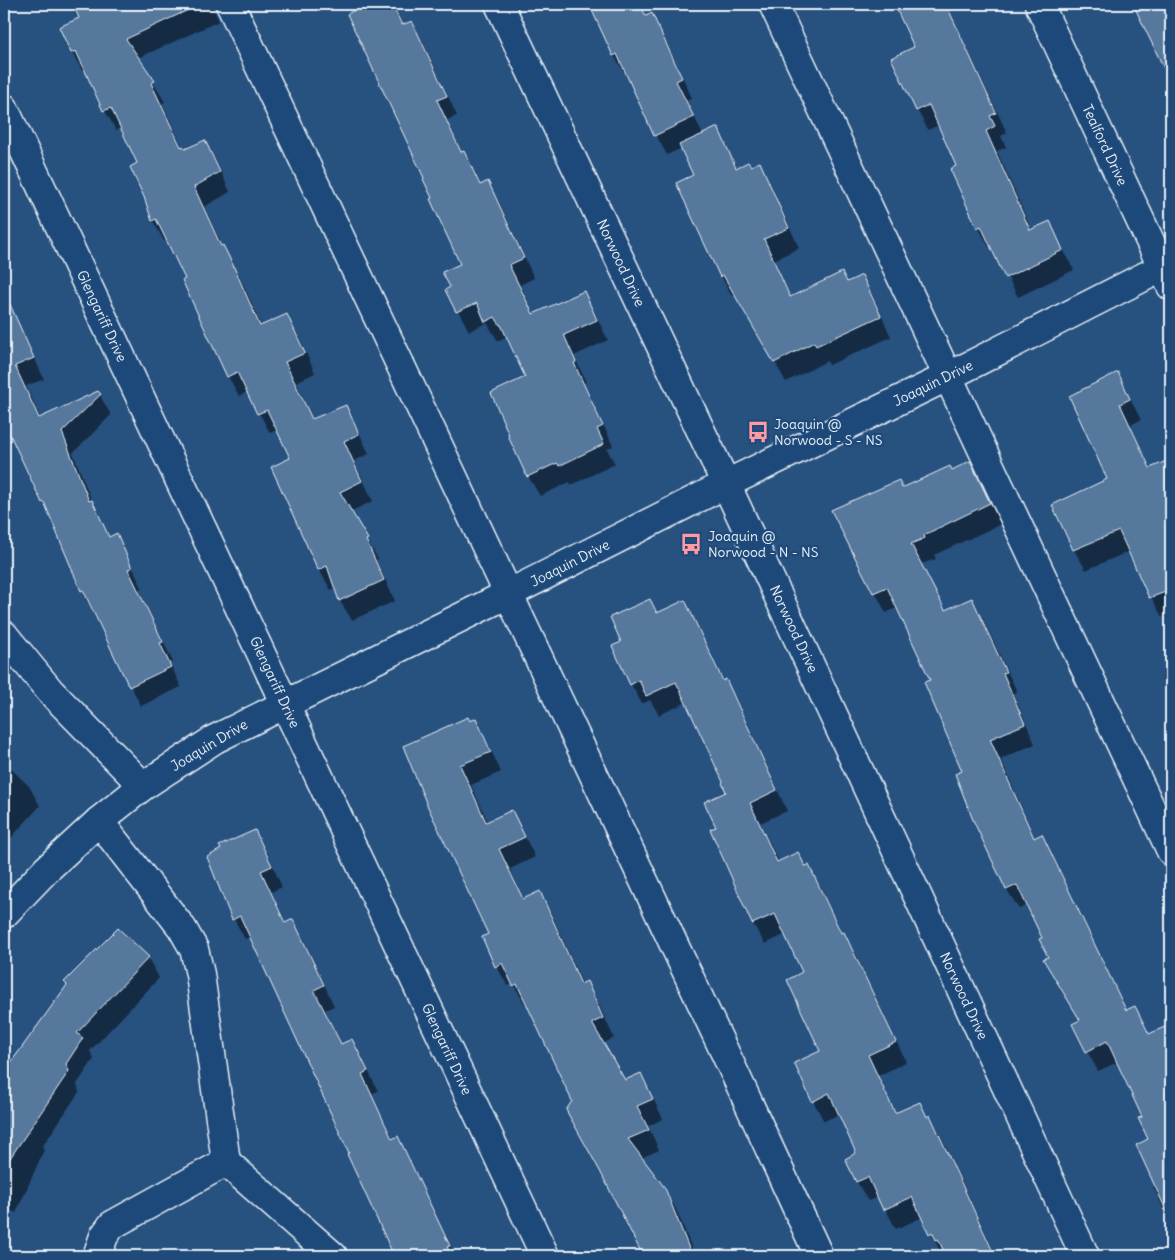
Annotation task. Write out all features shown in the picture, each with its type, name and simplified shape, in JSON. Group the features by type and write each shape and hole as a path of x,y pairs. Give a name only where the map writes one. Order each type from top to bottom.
{"street":[{"path":"230,4 736,1076 819,1256"},
{"name":"Norwood Drive","path":"499,4 726,484 1085,1256"},
{"path":"773,4 1171,851"},
{"name":"Tealford Drive","path":"1039,4 1168,272"},
{"name":"Glengariff Drive","path":"4,108 545,1256"},
{"name":"Joaquin Drive","path":"4,914 47,869 99,821 143,786 215,739 726,484 1168,272"},
{"path":"4,635 50,691 143,786"},
{"path":"99,821 182,928 194,949 200,974 226,1162 333,1256"},
{"path":"97,1256 104,1236 112,1225 226,1162"}],"building":[{"path":"73,4 201,4 126,39 155,81 151,83 181,147 183,146 185,149 205,140 220,172 194,187 221,246 223,245 233,265 260,326 287,314 305,353 285,362 312,419 346,405 359,434 344,441 362,481 340,492 368,539 366,540 384,580 339,601 327,566 318,570 271,467 290,458 267,410 257,414 237,372 227,377 182,280 185,279 156,219 152,221 144,197 130,167 137,163 111,108 103,111 76,51 71,53 59,27 79,18"},
{"path":"366,4 392,4 402,25 412,21 447,96 437,100 461,152 464,151 480,185 488,181 524,258 509,265 533,314 584,291 597,320 564,335 576,362 574,363 603,426 597,429 604,444 559,466 557,463 527,477 491,393 525,377 501,325 495,317 485,322 477,303 456,312 445,290 450,287 442,272 460,264 430,199 432,198 424,178 347,14"},
{"path":"589,4 640,4 646,16 652,13 682,78 676,81 694,117 654,136 617,54 613,56"},
{"path":"894,4 946,4 996,113 990,116 995,126 986,131 1030,230 1050,221 1063,250 1005,278 981,226 977,228 950,169 956,166 929,105 916,111 891,58 914,47"},
{"path":"1133,4 1171,4 1171,83"},
{"path":"718,127 736,168 748,162 751,166 760,162 789,228 764,239 790,297 842,272 847,282 862,275 881,316 816,346 814,342 774,363 723,275 720,277 676,183 693,175 679,145"},
{"path":"4,291 34,358 15,366 39,418 98,391 101,394 62,432 89,501 92,500 109,537 117,533 132,568 128,569 163,642 160,643 171,667 129,687 83,590 81,591 44,502 42,503 4,422"},
{"path":"1118,372 1130,399 1120,404 1150,468 1171,459 1171,590 1149,598 1119,531 1073,550 1052,505 1107,479 1069,396"},
{"path":"970,461 990,503 924,535 925,538 911,544 945,610 972,598 1006,672 1003,673 1025,724 990,739 1034,838 1042,834 1126,1010 1135,1006 1149,1034 1171,1024 1171,1221 1136,1145 1148,1139 1138,1118 1142,1117 1107,1041 1086,1052 1072,1024 1080,1020 1043,959 1048,957 1039,939 1042,938 1017,885 1006,890 973,820 955,774 962,771 924,682 930,680 887,587 873,593 831,510 899,480 902,488 950,466 952,470"},
{"path":"650,599 657,613 685,600 723,681 726,679 777,790 750,803 777,862 798,852 805,866 809,865 841,933 844,932 896,1042 868,1055 895,1113 920,1102 927,1117 930,1115 995,1256 946,1256 938,1239 936,1240 932,1232 929,1234 912,1197 883,1210 868,1177 856,1182 845,1159 856,1153 829,1093 812,1102 794,1063 820,1051 787,980 802,972 775,914 752,924 710,829 716,827 704,802 726,792 723,782 676,682 646,696 639,680 630,685 612,646 621,642 610,617"},
{"path":"468,717 470,721 476,718 491,752 460,765 486,822 512,810 525,837 499,849 523,899 540,891 581,984 587,981 603,1018 592,1023 625,1080 641,1073 653,1099 637,1106 649,1130 628,1139 665,1188 692,1256 643,1256 600,1171 566,1110 572,1101 517,984 513,986 502,963 495,967 482,937 488,934 427,805 403,746"},
{"path":"255,830 272,866 261,871 285,923 293,919 324,985 314,990 341,1044 352,1039 368,1071 362,1074 392,1139 398,1136 450,1246 447,1247 452,1256 394,1256 347,1154 349,1153 240,916 232,920 207,857 221,849 219,846"},
{"path":"118,928 149,957 77,1033 83,1038 66,1064 69,1071 4,1167 4,1072 67,985 64,982"}],"place":[{"name":"Joaquin @ Norwood - S - NS","path":"758,432"},
{"name":"Joaquin @ Norwood - N - NS","path":"691,544"}]}
